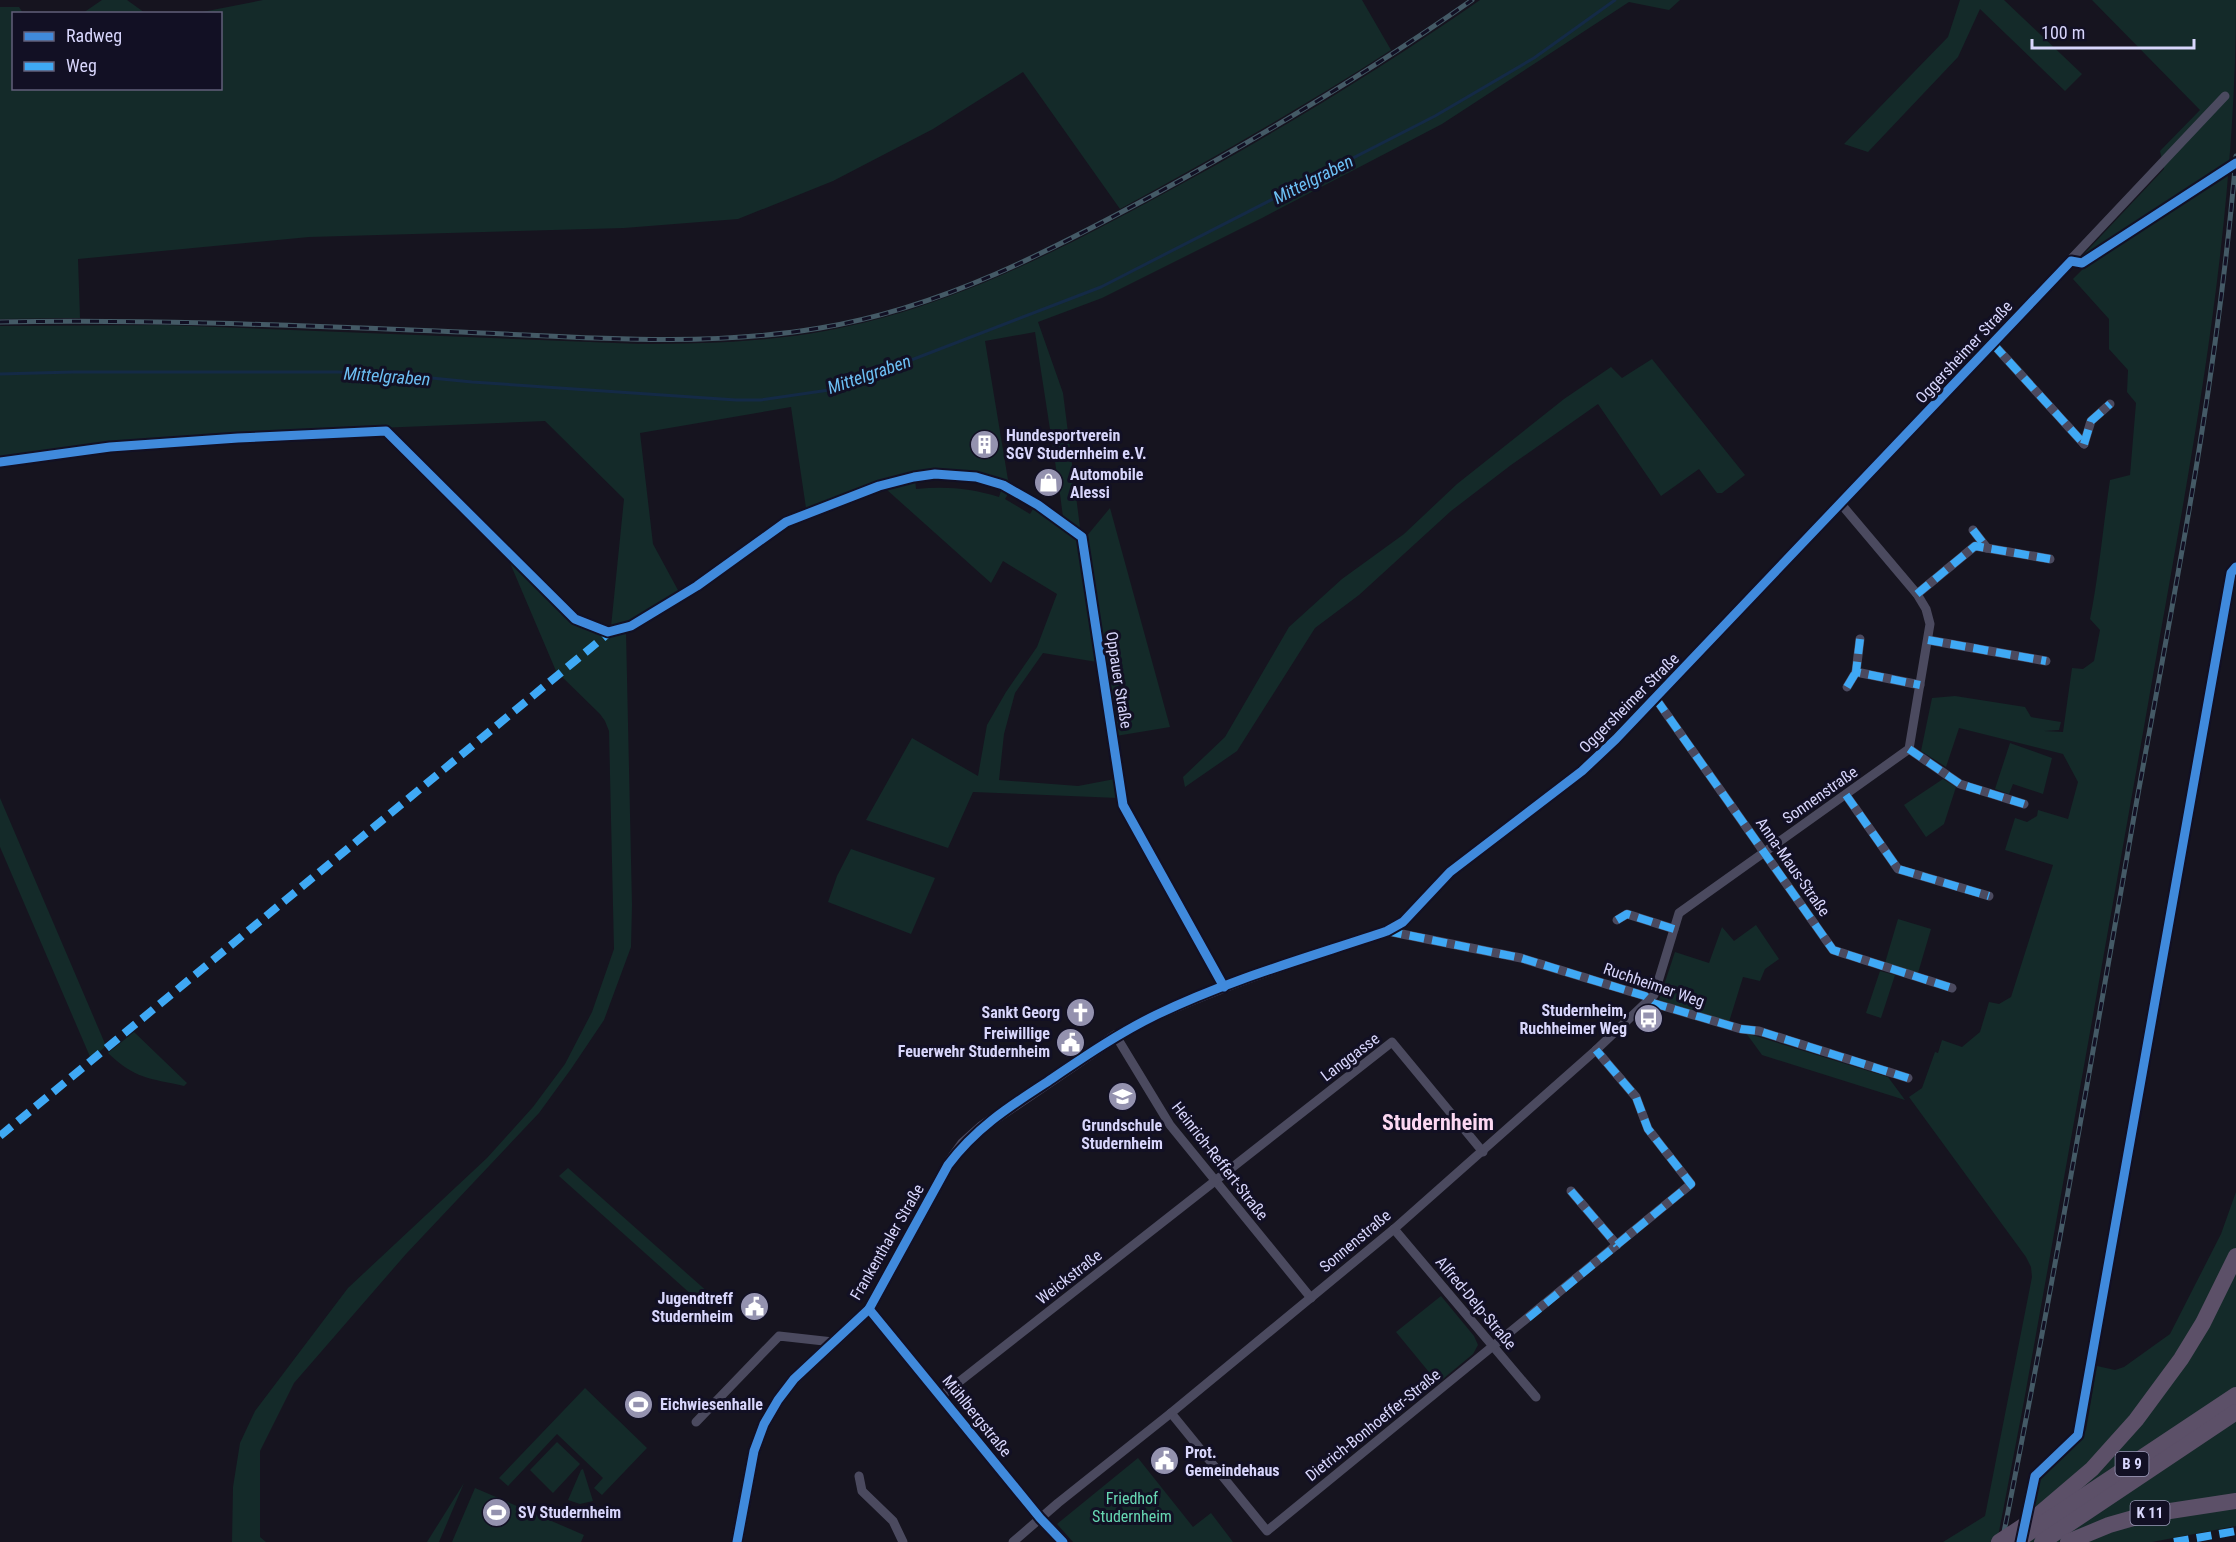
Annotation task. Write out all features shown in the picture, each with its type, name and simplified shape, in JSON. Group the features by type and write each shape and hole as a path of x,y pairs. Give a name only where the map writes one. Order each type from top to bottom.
{"highway":[{"path":"1999,1542 2029,1535 2136,1420 2181,1359 2203,1323 2236,1256"},
{"name":"B 9","path":"2029,1535 2236,1395"},
{"name":"B 9","path":"2029,1535 2236,1412"},
{"name":"K 11","path":"2068,1542 2109,1525 2144,1515 2236,1501"}],"street":[{"name":"Oggersheimer Straße","path":"1116,1036 1157,1014 1224,987 1387,931 1403,921 1450,872 1582,771 1656,699 2225,96"},
{"path":"1993,344 2084,444 2091,421 2110,404"},
{"name":"Oppauer Straße","path":"914,477 935,474 976,477 1003,485 1038,505 1082,537 1123,806 1224,987"},
{"path":"1841,504 1917,594 1926,609 1930,624 1909,749 1960,784 2024,804"},
{"path":"1973,530 1987,548"},
{"path":"1917,594 1975,546 2050,559"},
{"path":"1847,687 1856,672 1860,639"},
{"path":"1928,640 2046,661"},
{"path":"1856,672 1920,685"},
{"name":"Anna-Maus-Straße","path":"1656,699 1833,950 1952,988"},
{"name":"Sonnenstraße","path":"1013,1542 1394,1229 1596,1050 1653,995 1679,913 1909,749"},
{"path":"1846,795 1898,868 1989,896"},
{"path":"1617,920 1627,915 1674,929"},
{"name":"Ruchheimer Weg","path":"1387,931 1521,958 1649,999 1653,1003 1741,1029 1759,1031 1908,1078"},
{"name":"Heinrich-Reffert-Straße","path":"1116,1036 1170,1125 1311,1298"},
{"name":"Frankenthaler Straße","path":"737,1542 754,1451 764,1424 794,1379 869,1308 948,1165 963,1144 998,1115 1116,1036"},
{"name":"Langgasse","path":"1215,1181 1392,1042 1483,1152"},
{"name":"Dietrich-Bonhoeffer-Straße","path":"1171,1413 1267,1532 1691,1184 1648,1129 1635,1097 1596,1050"},
{"name":"Weickstraße","path":"941,1396 1215,1181"},
{"path":"1571,1191 1617,1245"},
{"name":"Alfred-Delp-Straße","path":"1394,1229 1536,1397"},
{"name":"Mühlbergstraße","path":"869,1308 1040,1518 1063,1542"},
{"path":"696,1422 779,1336 833,1342"},
{"path":"859,1476 862,1491 893,1521 903,1542"}],"green space":[{"path":"102,0 127,0 144,12 84,12"},
{"path":"263,0 1362,0 1391,50 1257,132 1120,209 1023,72 933,129 833,181 738,219 624,228 309,237 78,259 80,318 0,319 0,7 19,7 22,12 12,12 12,90 222,90 222,12 202,12"},
{"path":"1480,0 1680,0 1669,10 1629,2 1442,124 1102,298 1038,322 1063,393 1097,662 1043,653 1015,693 1004,734 999,780 1078,786 1115,779 1118,798 973,792 948,848 866,820 912,738 978,776 987,725 1006,692 1037,647 1057,594 1003,561 991,583 877,481 806,508 791,407 640,433 653,544 679,592 630,621 611,627 624,499 545,421 238,434 108,443 0,457 0,326 166,325 640,344 733,342 825,331 870,321 957,293 1000,276 1082,237 1204,172 1364,77","holes":["1035,332 1060,494 1063,517 1008,480 985,341","915,477 976,477 1003,485 999,497 958,488 916,489","1011,489 1036,504 1030,514 1005,499"]},
{"path":"1960,0 2004,0 2082,74 2065,91 1980,9 1958,57 1868,152 1844,144 1948,37"},
{"path":"2092,0 2236,0 2234,84 2221,251 2184,499 1997,1542 1943,1542 1985,1516 2032,1277 2031,1267 2026,1257 1909,1097 1922,1088 1935,1052 1938,1053 1942,1040 1962,1047 1980,1032 1989,1002 1999,1004 2011,997 2053,865 2005,850 2015,818 2027,822 2037,816 2038,810 2068,819 2078,782 2063,754 1959,728 1946,767 1921,751 1932,698 1955,696 2025,707 2031,717 2061,722 2059,730 2044,731 2063,732 2072,668 2083,669 2094,661 2100,630 2090,619 2110,480 2130,475 2136,403 2127,392 2128,370 2109,349 2109,319 2073,279 2089,263 2083,255 2164,169 2160,151 2200,110"},
{"path":"1652,359 1745,475 1722,493 1717,493 1699,469 1661,496 1598,404 1511,465 1451,511 1359,595 1315,628 1237,751 1185,787 1183,777 1225,737 1289,627 1342,579 1404,534 1457,484 1564,399 1611,367 1622,378"},
{"path":"1110,508 1170,727 1116,736 1086,537"},
{"path":"507,556 573,621 608,637 626,632 631,947 604,1020 539,1113 406,1254 294,1383 260,1451 260,1537 266,1542 232,1542 233,1487 240,1443 255,1411 348,1288 487,1158 533,1107 565,1064 592,1012 614,949 609,731 600,714 556,671"},
{"path":"2010,743 2052,758 2043,794 2013,784 2009,794 1995,789"},
{"path":"1943,779 1956,787 1944,824 1926,837 1904,805"},
{"path":"0,798 106,1046 91,1059 0,847"},
{"path":"851,849 935,878 911,934 828,902 837,876"},
{"path":"1898,919 1931,929 1918,973 1885,963"},
{"path":"1756,925 1779,959 1765,969 1760,981 1743,977 1729,1022 1659,1000 1675,952 1709,963 1722,927 1734,941"},
{"path":"1880,971 1895,975 1881,1018 1866,1013"},
{"path":"134,1032 187,1083 184,1086 135,1073 108,1053"},
{"path":"1746,1033 1888,1077 1905,1100 1762,1055"},
{"path":"568,1168 710,1294 702,1304 559,1176"},
{"path":"2236,1192 2236,1526 2152,1542 2016,1542 2026,1487 2086,1430 2097,1366 2115,1370 2124,1367 2170,1334 2221,1234"},
{"path":"1441,1296 1474,1336 1478,1345 1473,1354 1438,1383 1396,1332"},
{"path":"585,1388 647,1448 602,1495 594,1488 603,1478 557,1434 508,1486 499,1478"},
{"path":"557,1442 580,1464 553,1493 530,1470"},
{"name":"Friedhof Studernheim","path":"1138,1458 1193,1527 1211,1513 1233,1542 1073,1542 1057,1524"},
{"path":"583,1469 593,1501 580,1504 568,1500"},
{"path":"464,1483 439,1542 427,1542"},
{"name":"SV Studernheim","path":"475,1488 584,1535 581,1542 452,1542"}],"waterway":[{"name":"Mittelgraben","path":"0,374 338,372 736,400 761,400 836,389 1101,287 1435,116 1534,58 1615,0"}],"railway":[{"path":"0,322 115,321 596,338 686,339 775,334 865,319 953,291 995,274 1119,214 1318,100 1472,0"},
{"path":"2002,1542 2055,1266 2194,482 2218,319 2236,156"}],"marked path":[{"path":"1993,344 2084,444"},
{"path":"2084,444 2091,421 2110,404"},
{"path":"1973,530 1987,548"},
{"path":"1917,594 1975,546 2050,559"},
{"path":"0,1136 610,632"},
{"path":"1860,639 1856,672 1920,685"},
{"path":"1928,640 2046,661"},
{"path":"1847,687 1856,672"},
{"path":"1656,699 1833,950 1952,988"},
{"path":"1909,749 1960,784 2024,804"},
{"path":"1846,795 1898,869 1989,896"},
{"path":"1617,920 1627,914 1674,929"},
{"path":"1387,931 1521,958 1645,996 1653,1003 1741,1029 1759,1031 1908,1078"},
{"path":"1528,1318 1691,1184 1648,1129 1636,1097 1596,1050"},
{"path":"1571,1191 1617,1245"},
{"path":"2174,1542 2236,1531"}],"cycle path":[{"path":"737,1542 754,1451 764,1424 778,1400 794,1379 869,1309 948,1165 980,1130 1085,1056 1156,1015 1241,979 1387,931 1403,922 1450,872 1582,771 1616,739 2071,261 2082,263 2236,163"},
{"path":"0,462 110,447 386,431 575,619 608,632 631,626 697,586 786,522 879,486 935,474 976,477 1003,485 1038,505 1082,537 1123,805 1224,987"},
{"path":"2021,1542 2035,1476 2078,1435 2231,573 2236,567"},
{"path":"869,1309 1040,1518 1063,1542"}],"place":[{"name":"Hundesportverein SGV Studernheim e.V.","path":"985,444"},
{"name":"Automobile Alessi","path":"1049,483"},
{"name":"Sankt Georg","path":"1081,1012"},
{"name":"Studernheim, Ruchheimer Weg","path":"1648,1019"},
{"name":"Freiwillige Feuerwehr Studernheim","path":"1071,1042"},
{"name":"Grundschule Studernheim","path":"1122,1097"},
{"name":"Jugendtreff Studernheim","path":"754,1307"},
{"name":"Eichwiesenhalle","path":"639,1404"},
{"name":"Prot. Gemeindehaus","path":"1164,1461"},
{"name":"SV Studernheim","path":"497,1512"}],"district":[{"name":"Studernheim","path":"1438,1122"}]}
